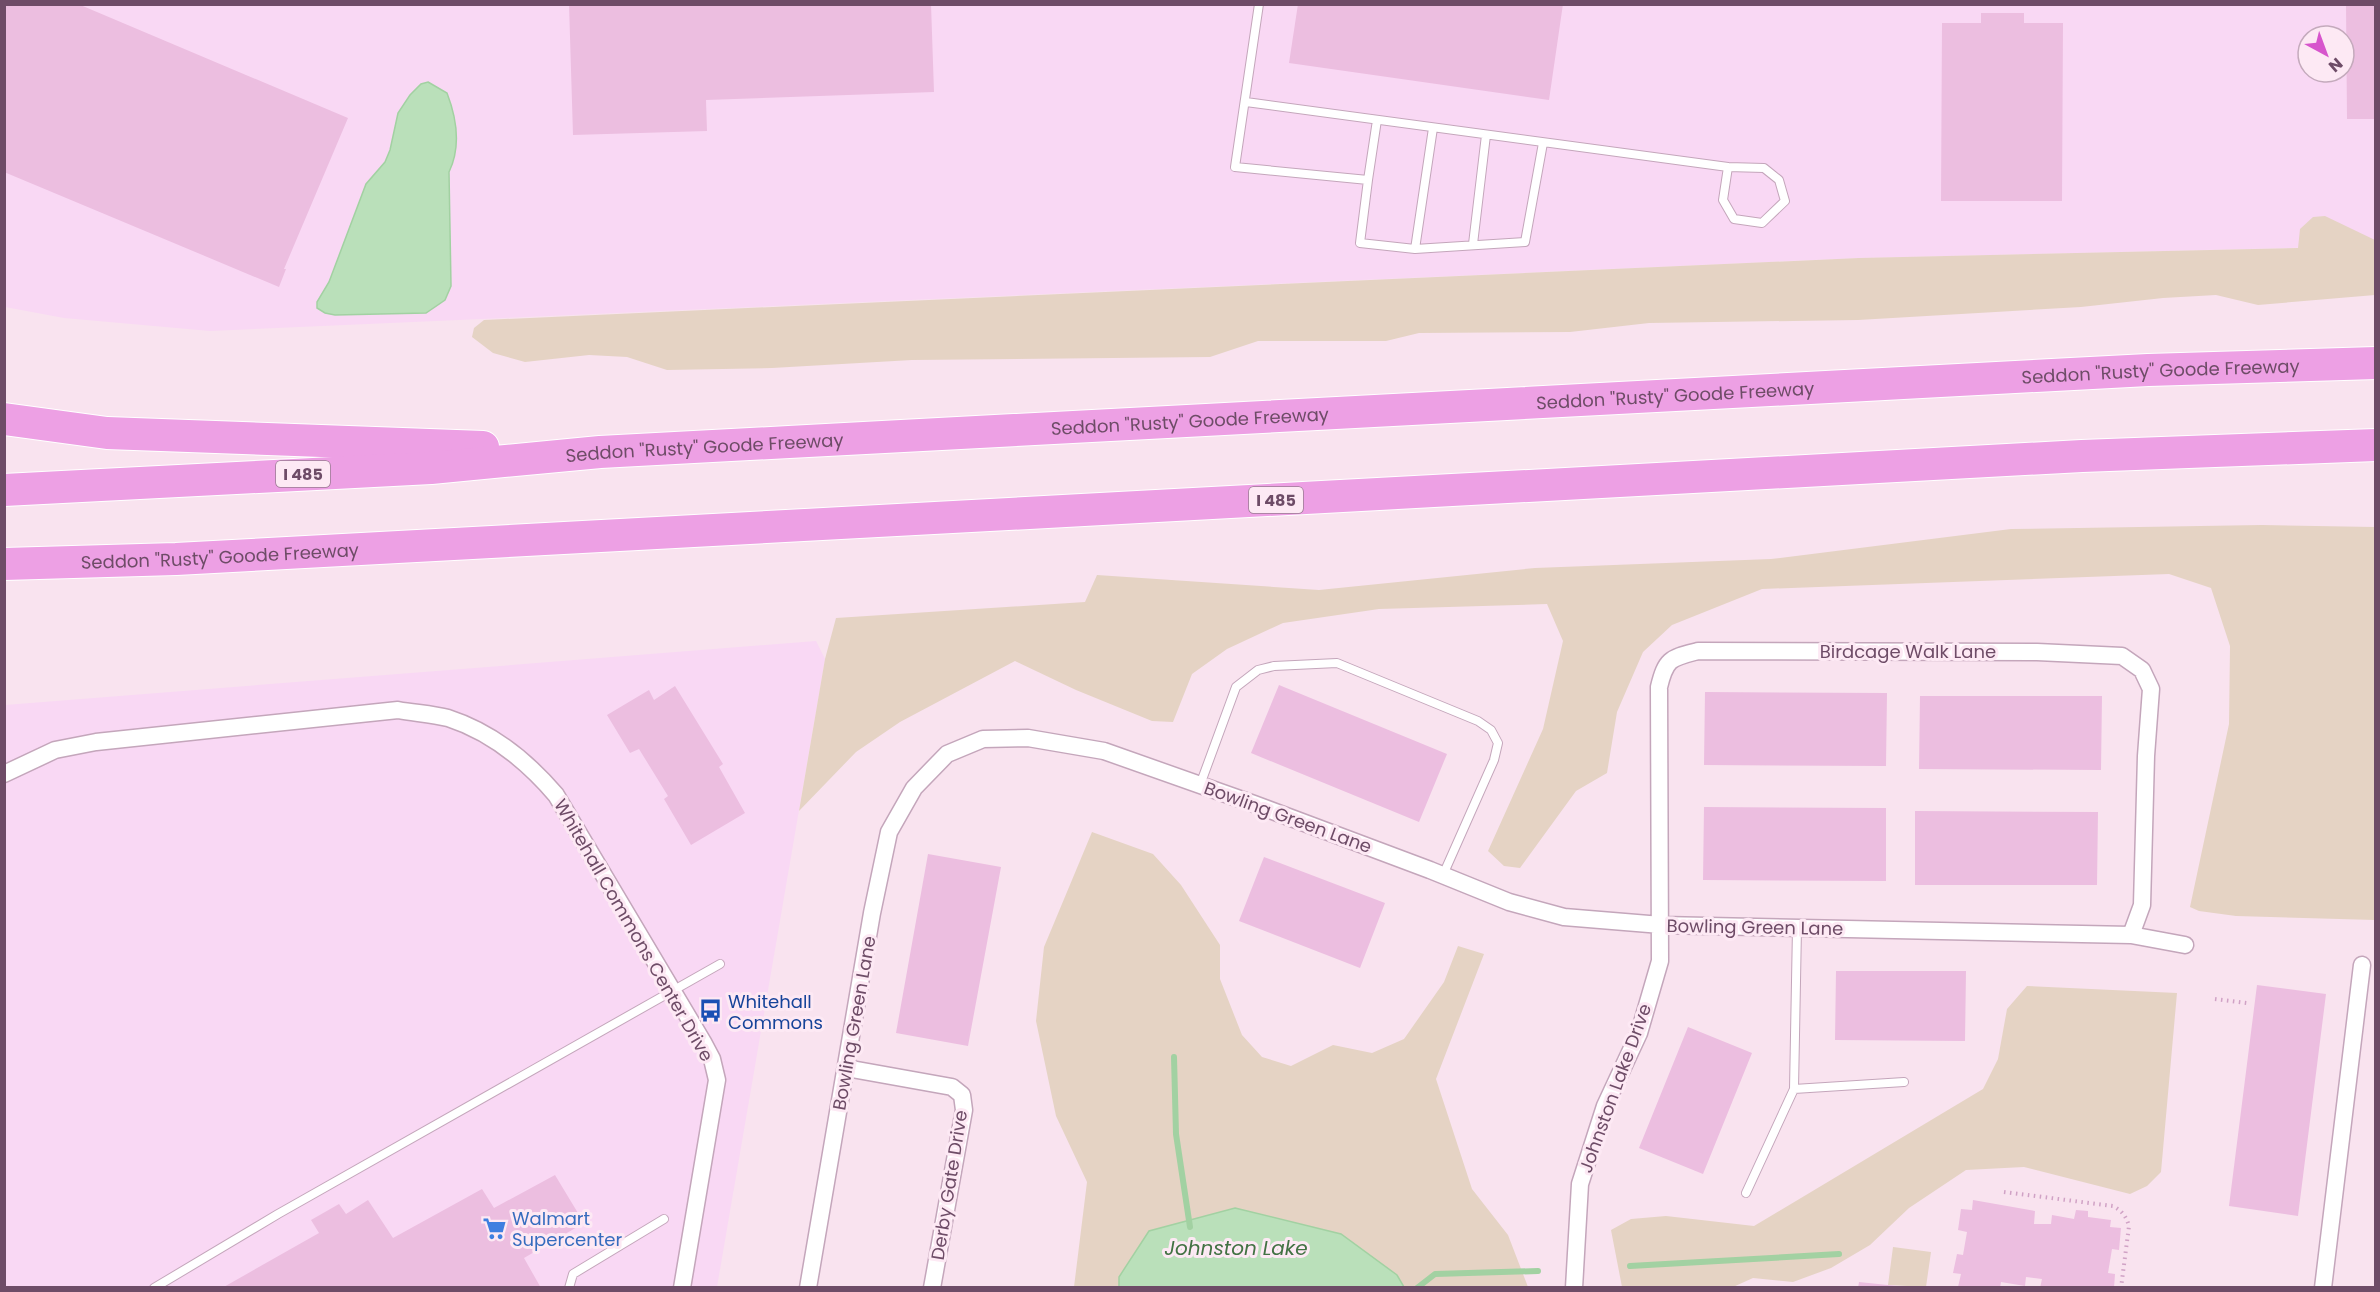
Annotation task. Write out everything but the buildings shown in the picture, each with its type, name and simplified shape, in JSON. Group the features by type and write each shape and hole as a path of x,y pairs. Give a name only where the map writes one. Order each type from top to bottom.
{"highway":[{"name":"Seddon \"Rusty\" Goode Freeway","path":"4,490 431,468 600,452 2148,370 2376,363"},
{"path":"4,419 107,433 600,452"},
{"name":"Seddon \"Rusty\" Goode Freeway","path":"4,564 176,559 2058,458 2376,445"},
{"path":"4,586 176,559"}],"street":[{"name":"Birdcage Walk Lane","path":"1661,925 1659,687 1664,668 1675,657 1698,651 2037,652 2122,656 2142,670 2151,689 2146,756 2142,905 2131,935"},
{"name":"Whitehall Commons Center Drive","path":"4,774 55,750 96,742 398,710 446,718 479,730 513,753 537,773 556,795 674,990 712,1059 717,1080 682,1287"},
{"name":"Bowling Green Lane","path":"808,1287 872,913 889,832 914,788 947,754 983,739 1028,738 1104,751 1443,875 1509,902 1564,917 1661,925 2131,935 2185,945"},
{"name":"Johnston Lake Drive","path":"1574,1287 1580,1184 1605,1106 1639,1033 1660,961 1661,925"},
{"path":"2323,1287 2362,965"},
{"name":"Derby Gate Drive","path":"846,1068 952,1087 962,1095 964,1110 932,1287"}],"lane":[{"path":"1259,4 1235,167 1368,180"},
{"path":"1246,102 1728,167 1764,168 1779,180 1785,201 1762,223 1734,219 1723,200 1728,167"},
{"path":"1377,120 1360,243 1415,249 1525,242 1543,143"},
{"path":"1415,249 1433,128"},
{"path":"1473,244 1486,135"},
{"path":"1200,785 1236,687 1258,670 1274,666 1337,663 1478,721 1491,730 1498,742 1494,760 1443,875"},
{"path":"1746,1193 1794,1089 1797,928"},
{"path":"154,1287 720,964"},
{"path":"1794,1089 1904,1083"},
{"path":"569,1287 573,1274 664,1219"}],"path":[{"path":"2215,999 2247,1003"},
{"path":"2004,1192 2113,1206 2121,1210 2129,1226 2121,1287"}],"shaded area":[{"path":"4,5 2375,5 2375,246 1859,258 210,331 64,318 5,307"},
{"path":"2325,216 2375,240 2375,295 2258,305 2216,295 2081,307 1858,320 1649,323 1570,332 1419,333 1386,341 1258,341 1210,357 912,360 772,368 667,370 627,357 589,355 525,362 493,353 472,337 474,328 484,320 1859,258 2298,248 2300,229 2313,217"},
{"path":"2262,525 2375,527 2375,920 2236,916 2199,911 2190,907 2229,724 2230,646 2211,588 2169,574 1762,589 1672,625 1643,652 1617,712 1607,773 1576,791 1520,868 1504,866 1488,851 1543,729 1563,641 1547,604 1379,609 1283,623 1227,649 1192,674 1173,722 1152,721 1076,690 1015,661 900,722 856,752 799,811 825,659 836,618 1085,602 1097,575 1319,590 1535,568 1771,559 2011,529"},
{"name":"Whitehall Commons","path":"816,641 825,659 717,1287 5,1288 5,705"},
{"path":"1092,832 1153,854 1181,885 1220,945 1220,979 1242,1035 1262,1057 1291,1066 1333,1045 1372,1053 1404,1039 1444,982 1458,946 1484,954 1436,1079 1472,1189 1508,1235 1528,1287 1404,1287 1397,1275 1119,1277 1119,1287 1074,1287 1087,1182 1056,1116 1036,1021 1044,947"},
{"path":"2027,986 2177,993 2161,1172 2147,1186 2130,1194 2024,1167 1966,1170 1909,1208 1870,1245 1831,1268 1793,1282 1753,1278 1733,1287 1622,1287 1611,1230 1631,1219 1666,1216 1754,1226 1983,1089 1998,1059 2007,1009"},
{"path":"1893,1247 1931,1252 1926,1287 1888,1285"}],"water":[{"path":"428,82 447,93 456,133 455,153 449,172 451,286 445,300 426,313 335,315 325,313 317,308 317,302 329,282 366,184 385,162 398,113 410,95 421,84"},
{"name":"Johnston Lake","path":"1235,1208 1341,1234 1397,1275 1404,1287 1119,1287 1119,1277 1149,1231"}],"waterway":[{"path":"1174,1057 1176,1134 1190,1227"},
{"path":"1630,1266 1839,1254"},
{"path":"1417,1288 1435,1274 1538,1271"}],"place":[{"name":"Whitehall Commons","path":"710,1011"},
{"name":"Walmart Supercenter","path":"494,1228"}]}
